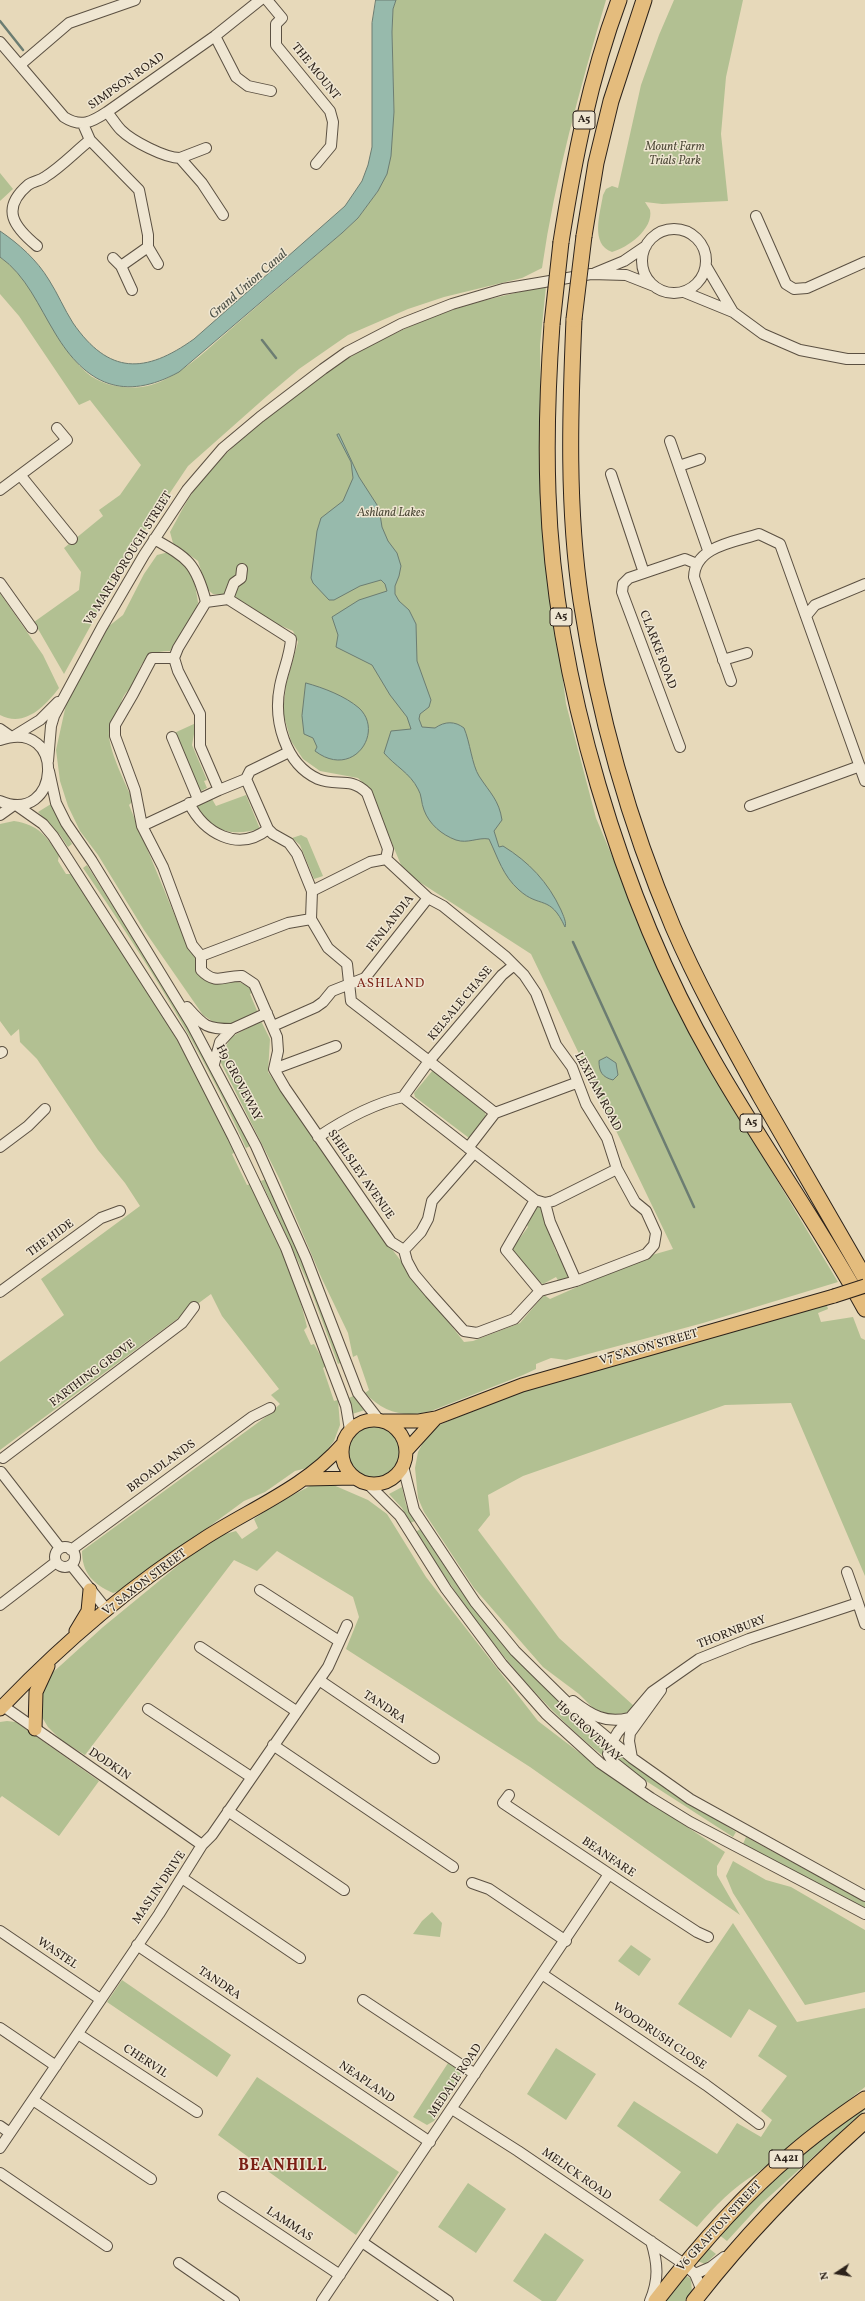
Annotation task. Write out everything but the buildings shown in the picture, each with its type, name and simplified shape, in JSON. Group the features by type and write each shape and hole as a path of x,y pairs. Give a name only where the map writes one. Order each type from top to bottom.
{"highway":[{"name":"A5","path":"619,0 592,86 573,163 561,242 552,324 547,408 548,496 557,593 581,720 606,809 638,901 650,930 673,981 712,1058 844,1271 865,1309"},
{"name":"A5","path":"644,0 612,101 596,163 584,236 574,319 570,414 573,517 581,600 601,708 627,802 672,924 716,1018 865,1278"},
{"name":"V6 GRAFTON STREET","path":"656,2301 689,2269 701,2245 740,2202 792,2153 865,2099"},
{"name":"A421","path":"698,2297 723,2261 808,2173 865,2121"}],"main road":[{"name":"V7 SAXON STREET","path":"382,1420 419,1421 436,1418 500,1395 522,1385 865,1286"},
{"name":"V7 SAXON STREET","path":"406,1451 436,1418"},
{"path":"368,1420 382,1420 400,1433 406,1451 403,1466 388,1481 378,1484 368,1484 354,1478 343,1463 342,1445 350,1430 358,1423 368,1420"},
{"name":"V7 SAXON STREET","path":"2,1707 63,1648 108,1610 204,1538 306,1479 328,1460 342,1445"},
{"name":"V7 SAXON STREET","path":"306,1479 354,1478"},
{"path":"63,1648 86,1616 90,1590"},
{"path":"35,1729 36,1692 53,1658"}],"street":[{"path":"20,65 68,23 135,0"},
{"name":"SIMPSON ROAD","path":"0,42 64,117 72,122 83,124 93,122 216,36 260,0"},
{"name":"THE MOUNT","path":"267,0 282,18 276,24 276,45 330,111 333,122 331,146 316,164"},
{"path":"216,36 236,77 248,86 271,91"},
{"path":"107,112 121,130 132,138 171,158 180,158 206,148"},
{"path":"83,124 90,140 139,190 148,235 148,247 158,264"},
{"path":"37,246 11,223 9,212 11,204 16,196 27,185 43,178 90,140"},
{"path":"180,158 202,183 223,215"},
{"path":"756,216 786,284 794,289 807,288 865,262"},
{"path":"684,292 698,282 706,266 706,258 701,243 693,235 683,230 673,229 662,231 653,237 646,246 643,256 643,267 647,277 654,286 668,292 684,292 733,312 763,334 800,350 847,359 865,359"},
{"name":"V8 MARLBOROUGH STREET","path":"591,274 624,261 646,246"},
{"path":"121,266 148,247"},
{"path":"113,258 121,266 132,290"},
{"path":"706,266 733,312"},
{"name":"V8 MARLBOROUGH STREET","path":"49,766 51,726 64,696 154,540 187,490 224,448 260,417 347,352 401,324 452,304 502,289 591,274 626,275 654,286"},
{"path":"0,490 21,476 67,440 57,428"},
{"path":"670,441 708,550"},
{"path":"679,466 700,459"},
{"path":"611,474 644,573"},
{"path":"21,476 72,539"},
{"path":"731,681 694,577 694,568 708,550 759,534 780,544 865,781"},
{"path":"154,540 179,553 194,566 201,583 206,602 178,648 174,658 178,671 200,714 200,746 219,790"},
{"name":"CLARKE ROAD","path":"680,747 622,592 623,584 629,578 684,559 697,564"},
{"path":"228,599 234,583 241,578 242,569"},
{"path":"0,583 32,628"},
{"path":"806,616 815,605 865,584"},
{"path":"206,602 228,599 291,639 290,653 280,687 278,704 281,728 289,752 296,763 319,779 333,782 351,782 360,786 366,793 388,849 386,859 370,862 312,891"},
{"path":"723,660 747,653"},
{"path":"174,658 152,658 115,725 115,736 138,798 142,826 163,867 192,945 201,956 201,970 206,976 214,979 236,976 248,979 254,984 277,1037 278,1051 274,1069"},
{"name":"V8 MARLBOROUGH STREET","path":"0,740 12,736 40,720 64,696"},
{"path":"0,729 12,736 32,740 42,749 49,766 48,780 40,795 25,804 15,805 0,815"},
{"path":"172,737 199,820 208,828 227,838 249,838 262,834 268,829"},
{"path":"142,826 194,801 246,779 250,771 289,752"},
{"name":"H9 GROVEWAY","path":"49,766 56,803 66,823 92,861 167,982 214,1064 256,1146 306,1258 358,1393 382,1420"},
{"path":"750,806 860,766"},
{"path":"246,779 268,829 273,834 289,843 297,854 312,891 311,919 328,948 347,964 351,1001 494,1113"},
{"path":"0,801 15,805 42,824 64,854 182,1038 240,1151 286,1248 343,1398 350,1430"},
{"name":"LEXHAM ROAD","path":"386,859 428,898 444,906 458,920 476,932 524,975 536,993 556,1045 572,1067 576,1083 586,1104 607,1138 617,1169 634,1202 646,1211 656,1233 654,1245 646,1254 576,1281 540,1291"},
{"name":"FENLANDIA","path":"273,1026 316,1007 332,991 365,978 428,898"},
{"path":"201,956 288,922 311,919"},
{"name":"KELSALE CHASE","path":"403,1097 429,1061 502,975 513,966"},
{"path":"167,982 198,1020 212,1029 232,1029"},
{"path":"214,1064 220,1042 232,1029 267,1013"},
{"path":"274,1069 336,1046"},
{"name":"SHELSLEY AVENUE","path":"274,1069 318,1137 391,1242 404,1250"},
{"path":"535,1200 506,1250 540,1291 514,1319 477,1333 464,1331 414,1274 404,1250 421,1232 428,1219 432,1201 471,1150 494,1113 576,1083"},
{"path":"318,1137 349,1117 386,1101 403,1097 535,1200 545,1203 617,1169"},
{"path":"0,1147 28,1126 46,1108"},
{"path":"545,1203 550,1222 576,1281"},
{"name":"THE HIDE","path":"0,1292 101,1218 120,1210"},
{"name":"FARTHING GROVE","path":"1,1457 182,1323 194,1307"},
{"name":"BROADLANDS","path":"71,1550 252,1416 270,1408"},
{"path":"1,1457 5,1464 0,1472 60,1548"},
{"name":"H9 GROVEWAY","path":"403,1466 414,1510 475,1602 515,1651 579,1714 632,1758 690,1799 865,1896"},
{"name":"H9 GROVEWAY","path":"368,1484 400,1516 419,1547 502,1664 546,1714 600,1763 651,1798 749,1853 865,1914"},
{"path":"67,1547 75,1556 71,1565 64,1567 56,1562 54,1556 60,1548 67,1547"},
{"path":"0,1605 56,1562"},
{"path":"71,1565 90,1590 108,1610"},
{"path":"847,1572 865,1624"},
{"path":"260,1590 339,1641"},
{"name":"THORNBURY","path":"612,1742 629,1718 652,1692 679,1672 708,1654 858,1603"},
{"name":"MASLIN DRIVE","path":"0,2148 182,1878 202,1845 212,1834 250,1777 328,1667 347,1625"},
{"path":"200,1647 296,1711"},
{"path":"535,1671 576,1703 602,1719 615,1721 629,1718"},
{"name":"TANDRA","path":"319,1680 434,1758"},
{"path":"632,1758 629,1741 630,1733 666,1683"},
{"name":"DODKIN","path":"2,1707 202,1845"},
{"path":"148,1709 250,1777"},
{"path":"612,1742 608,1754 612,1761 642,1786 651,1798"},
{"path":"273,1745 453,1868"},
{"name":"BEANFARE","path":"504,1802 696,1932 708,1936"},
{"path":"228,1811 344,1890"},
{"name":"MEDALE ROAD","path":"322,2301 542,1974 566,1941 609,1874"},
{"path":"182,1878 300,1958"},
{"path":"472,1883 489,1889 566,1941"},
{"name":"WASTEL","path":"0,1931 100,1999"},
{"name":"TANDRA","path":"137,1945 287,2045"},
{"name":"WOODRUSH CLOSE","path":"542,1974 706,2085 759,2124"},
{"path":"363,2000 476,2074"},
{"path":"0,2028 56,2066"},
{"name":"CHERVIL","path":"78,2034 197,2112"},
{"name":"NEAPLAND","path":"287,2045 430,2142"},
{"path":"33,2100 151,2179"},
{"name":"MELICK ROAD","path":"452,2109 518,2151 689,2269"},
{"path":"0,2126 10,2133"},
{"path":"0,2173 107,2246"},
{"name":"LAMMAS","path":"223,2197 340,2275"},
{"path":"362,2242 448,2301"},
{"path":"650,2301 657,2282 658,2270 651,2242"},
{"path":"698,2297 689,2269 723,2261"},
{"path":"178,2263 234,2301"}],"green space":[{"path":"396,0 606,0 569,133 547,234 542,268 522,278 444,297 408,309 348,335 299,369 267,396 188,466 113,578 91,625 64,674 34,622 79,590 81,572 64,548 103,516 99,510 120,495 141,465 90,400 79,405 19,316 0,294 0,257 14,269 25,282 64,345 87,373 104,383 133,388 153,384 172,376 207,350 342,233 358,218 378,191 394,112 392,32 393,9"},
{"name":"Mount Farm Trials Park","path":"674,0 743,0 726,77 721,134 728,201 662,204 645,202 650,210 650,217 644,231 632,242 612,252 605,248 599,235 598,228 603,195 606,189 612,186 618,188 641,85 659,35"},
{"path":"0,173 13,189 0,201"},
{"name":"Ashland Lakes","path":"546,286 540,345 542,494 552,593 566,704 596,818 671,996 712,1072 838,1282 703,1323 566,1360 551,1358 536,1364 536,1369 523,1375 431,1411 404,1414 387,1409 372,1400 365,1393 369,1390 357,1355 353,1357 348,1333 322,1279 279,1178 219,1059 231,1037 261,1021 270,1039 268,1072 370,1221 464,1342 473,1341 520,1323 544,1295 550,1299 645,1257 673,1249 531,954 404,872 369,789 358,778 320,771 303,759 291,741 283,713 286,685 298,642 293,631 275,623 234,596 213,594 207,589 198,561 173,543 170,532 194,490 224,456 253,428 315,379 348,358 383,339 419,323 466,305"},
{"path":"169,552 188,565 194,579 198,602 197,608 170,651 155,653 141,665 134,686 128,690 121,701 121,708 109,730 109,738 114,756 133,801 129,805 189,950 196,956 199,971 205,979 212,983 237,982 246,985 253,992 250,994 258,1013 230,1025 215,1023 203,1015 144,930 98,855 80,831 68,806 60,781 56,750 67,700 109,626 123,615 144,574 157,555"},
{"path":"0,593 43,655 59,688 41,708 26,717 18,719 0,715"},
{"path":"196,723 192,745 207,780 204,781 207,788 197,793 172,734"},
{"path":"246,795 260,829 241,832 224,830 209,822 202,815 197,806 212,799 216,806"},
{"path":"51,804 72,844 68,847 60,835 38,812"},
{"path":"14,821 36,828 50,842 59,855 58,861 66,874 73,874 174,1034 236,1152 232,1154 247,1185 251,1184 275,1237 297,1290 307,1327 304,1330 311,1345 314,1344 326,1366 323,1368 334,1401 338,1400 340,1425 334,1441 311,1467 295,1471 265,1492 244,1501 124,1589 113,1593 94,1582 90,1577 84,1566 82,1551 267,1416 280,1404 271,1395 279,1389 222,1316 211,1294 0,1450 0,1362 64,1315 41,1279 140,1206 125,1183 98,1150 37,1059 20,1042 19,1029 11,1036 0,1021 0,824"},
{"path":"301,835 307,838 323,876 314,879 300,845 292,838"},
{"path":"87,865 189,1027 250,1146 246,1148 211,1075 171,1004 128,935 83,868"},
{"path":"433,1070 485,1111 486,1117 469,1138 415,1097 414,1093"},
{"path":"266,1179 306,1267 342,1362 338,1364 309,1285 261,1181"},
{"path":"537,1207 541,1207 544,1213 557,1254 561,1254 568,1273 568,1279 559,1282 556,1277 543,1284 538,1281 515,1255 512,1248 514,1242 517,1242 528,1227 527,1225"},
{"path":"826,1302 828,1309 818,1313 821,1322 853,1317 861,1338 865,1340 865,1576 791,1403 725,1405 523,1476 488,1495 490,1515 478,1530 559,1638 634,1706 626,1713 608,1715 593,1708 579,1694 543,1667 474,1588 424,1512 418,1498 415,1468 418,1452 425,1439 435,1427 500,1398"},
{"path":"355,1395 365,1410 352,1414 349,1398"},
{"path":"374,1427 383,1429 394,1438 399,1452 397,1461 388,1472 374,1477 365,1475 354,1466 349,1452 351,1443 360,1432"},
{"path":"331,1484 368,1500 387,1514 426,1577 538,1721 610,1776 725,1852 717,1866 717,1875 740,1915 530,1767 346,1649 359,1617 353,1597 277,1551 257,1571 234,1560 85,1755 61,1740 48,1727 40,1714 40,1691 50,1675 103,1627 192,1554 218,1536 236,1531 242,1539 258,1528 254,1519 274,1505 310,1486"},
{"path":"402,1487 406,1505 415,1521 410,1523 402,1508 389,1494"},
{"path":"420,1529 482,1618 522,1664 561,1703 606,1744 607,1759 578,1735 551,1709 502,1654 457,1594 436,1563 416,1532"},
{"path":"0,1722 16,1722 99,1781 59,1836 2,1796 0,1798"},
{"path":"617,1752 657,1782 736,1832 733,1837 619,1763 615,1756"},
{"path":"746,1837 865,1902 865,1909 743,1844"},
{"path":"733,1861 766,1880 791,1887 865,1930 865,1992 805,2005 733,1893 726,1876"},
{"path":"432,1912 442,1923 440,1937 413,1934 422,1921"},
{"path":"733,1923 797,2022 865,2008 865,2087 757,2173 732,2191 697,2227 659,2200 681,2172 617,2126 634,2101 717,2154 737,2123 761,2137 772,2120 761,2111 787,2076 758,2056 777,2026 749,2009 731,2038 678,2004"},
{"path":"631,1945 651,1959 639,1976 618,1961"},
{"path":"122,1980 231,2055 217,2077 107,2002"},
{"path":"556,2048 596,2074 566,2120 527,2094"},
{"path":"448,2063 460,2071 461,2079 434,2121 427,2125 413,2117"},
{"path":"257,2077 399,2172 356,2235 218,2135"},
{"path":"865,2102 865,2110 761,2204 727,2241 718,2234 800,2151"},
{"path":"468,2183 506,2209 476,2253 438,2227"},
{"path":"545,2233 584,2260 556,2301 542,2301 513,2281"},
{"path":"706,2246 716,2254 705,2264 695,2260"},
{"path":"685,2275 691,2279 692,2292 685,2301 661,2301"}],"shaded area":[{"path":"376,0 396,0 393,9 392,32 394,112 391,156 387,174 378,191 358,218 179,372 159,381 141,386 124,387 108,383 93,376 67,351 25,282 9,264 0,257 0,231 21,247 39,266 52,285 73,323 87,340 100,352 114,360 129,364 144,363 159,359 194,339 345,206 362,181 368,165 372,147 372,23"},
{"path":"339,434 359,477 379,508 382,527 388,541 397,553 401,566 395,586 395,594 399,601 409,610 416,624 417,661 431,700 429,707 420,714 419,719 422,727 435,728 442,724 454,723 464,728 479,776 494,797 501,813 502,820 494,831 499,847 503,846 521,859 544,882 561,910 565,921 565,927 560,917 554,910 544,903 526,896 513,885 501,866 489,839 460,841 441,832 426,815 415,783 384,753 391,731 411,729 407,717 390,695 372,665 336,647 338,635 332,617 359,600 387,591 385,584 381,580 360,586 334,600 329,600 313,583 311,578 317,531 321,518 343,501 353,478 351,462 337,435"},
{"path":"306,683 341,696 359,708 366,718 368,729 367,740 361,749 352,756 342,760 329,758 315,751 317,747 313,738 304,734 302,716"},
{"path":"607,1057 616,1063 618,1075 613,1080 604,1076 600,1068 599,1061"}],"waterway":[{"path":"0,21 23,50"},
{"path":"262,340 276,358"},
{"path":"573,942 694,1207"}],"district":[{"name":"ASHLAND","path":"391,985"},
{"name":"BEANHILL","path":"283,2167"}],"water label":[{"name":"Grand Union Canal","path":"249,285"}]}
